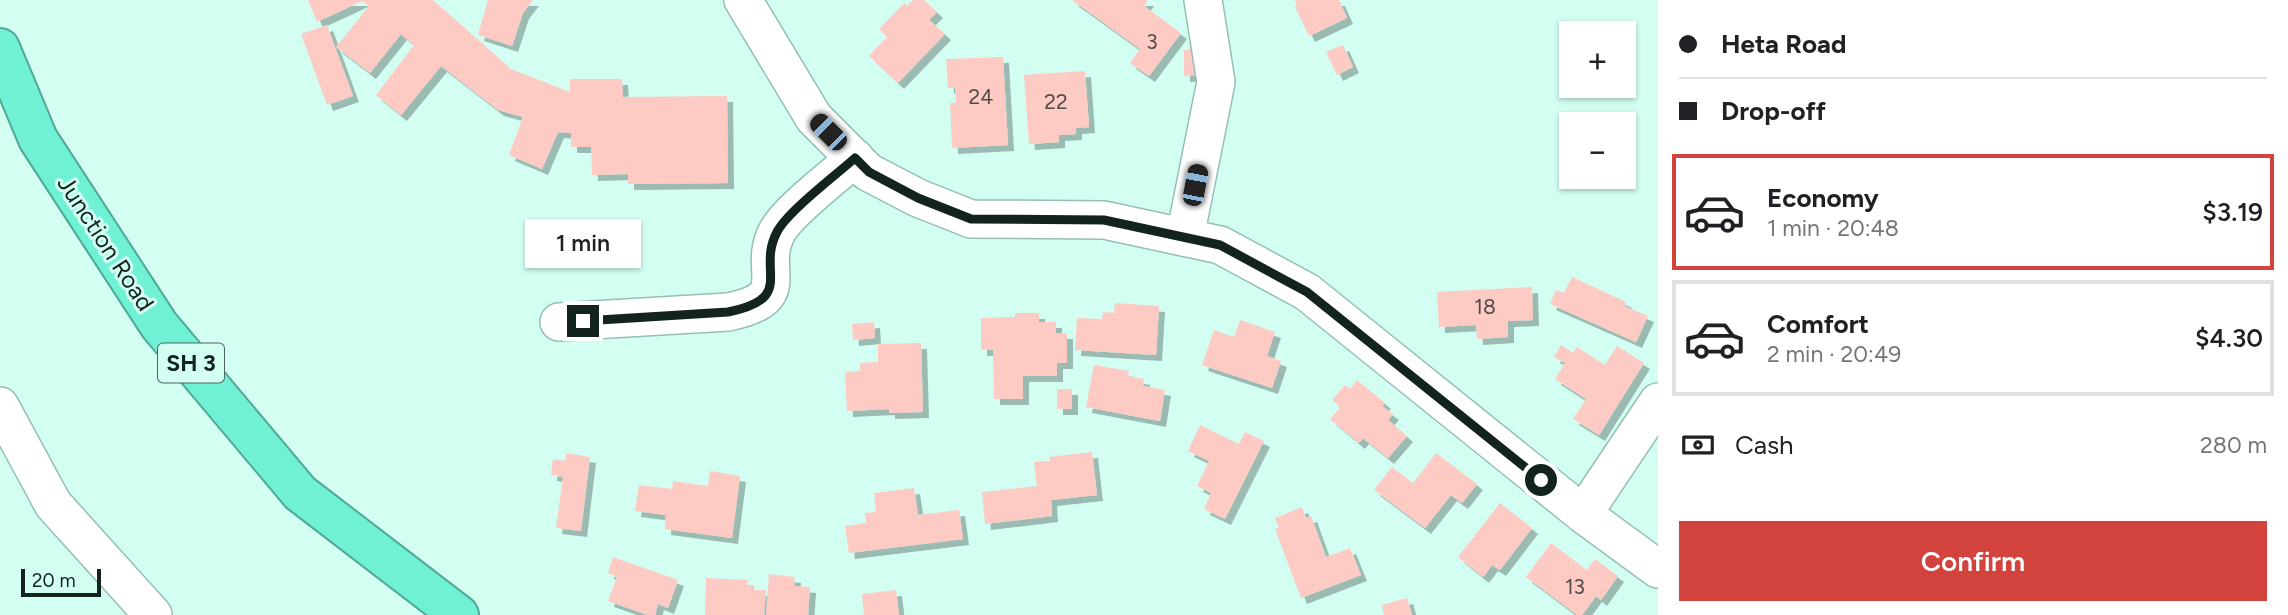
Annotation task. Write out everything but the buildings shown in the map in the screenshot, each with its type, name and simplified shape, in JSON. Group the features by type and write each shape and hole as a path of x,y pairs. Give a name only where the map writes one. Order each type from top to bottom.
{"highway":[{"name":"Junction Road","path":"0,48 38,139 159,325 300,493 459,615"}],"street":[{"path":"743,0 814,118 869,172 918,198 971,219 1104,220 1220,245 1307,292 1584,514 1658,569"},
{"path":"1185,237 1216,82 1203,0"},
{"path":"559,322 728,312 748,308 765,298 771,282 772,248 777,232 793,213 855,158"},
{"path":"1584,514 1658,402"},
{"path":"0,405 53,504 153,615"}],"route":[{"path":"583,321 728,312 748,308 765,298 771,282 772,248 777,232 793,213 855,158 869,172 918,198 971,219 1104,220 1220,245 1307,292 1541,480"}]}
